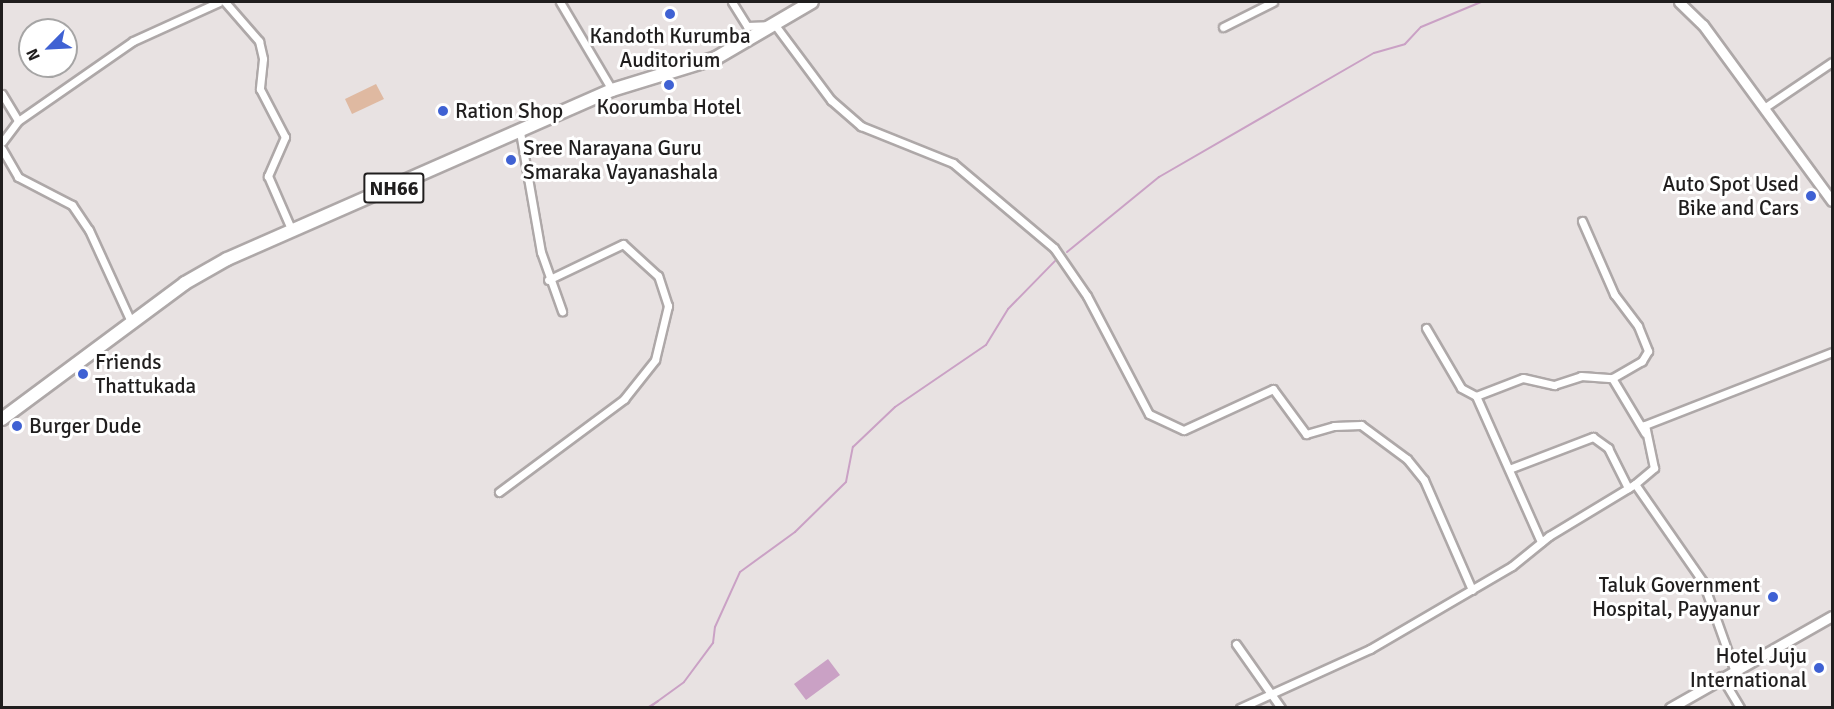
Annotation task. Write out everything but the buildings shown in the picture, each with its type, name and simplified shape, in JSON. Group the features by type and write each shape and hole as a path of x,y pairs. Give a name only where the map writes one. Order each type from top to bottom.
{"highway":[{"name":"NH66","path":"2,420 185,283 292,231 612,90 716,58 812,2"}],"main road":[{"path":"1679,2 1704,25 1833,201"},
{"path":"1670,708 1720,676 1833,616"}],"street":[{"path":"2,142 18,121 133,41 219,2"},
{"path":"225,2 259,42 263,58 260,89 285,137 268,176 292,231"},
{"path":"560,2 612,90"},
{"path":"732,2 747,26 775,25 831,100 861,126 953,162 1053,248 1087,296 1149,414 1184,430 1273,389 1306,434 1334,426 1361,425 1407,459 1424,480 1472,590"},
{"path":"1223,27 1273,2"},
{"path":"1764,108 1833,62"},
{"path":"2,94 18,121"},
{"path":"519,132 548,280 562,311"},
{"path":"2,149 18,177 72,205 89,230 132,324"},
{"path":"1476,396 1522,378 1554,385 1581,376 1612,378 1642,361 1648,351 1638,326 1614,294 1582,221"},
{"path":"499,492 624,399 655,360 668,306 658,276 623,244 548,280"},
{"path":"1426,328 1461,388 1476,396 1541,542"},
{"path":"1645,432 1645,425 1689,405 1833,352"},
{"path":"1240,708 1270,691 1370,649 1472,590 1541,542 1631,486 1654,468 1655,457 1645,432 1612,378"},
{"path":"1509,469 1593,437 1608,448 1631,486 1703,582 1734,669"},
{"path":"1236,644 1281,708"},
{"path":"1720,676 1740,708"}],"shaded area":[{"path":"376,84 384,99 352,114 345,99"},
{"path":"828,659 840,675 806,700 794,684"}],"waterway":[{"path":"1067,252 1159,177 1374,53 1405,44 1421,27 1481,2"},
{"path":"658,701 684,682 713,643 715,627 740,572 795,532 846,482 853,447 895,407 986,345 1008,309 1055,261"},
{"path":"647,708 658,701 649,708"}],"place":[{"name":"Kandoth Kurumba Auditorium","path":"670,14"},
{"name":"Koorumba Hotel","path":"669,85"},
{"name":"Ration Shop","path":"443,111"},
{"name":"Sree Narayana Guru Smaraka Vayanashala","path":"511,160"},
{"name":"Auto Spot Used Bike and Cars","path":"1811,196"},
{"name":"Friends Thattukada","path":"83,374"},
{"name":"Burger Dude","path":"17,426"},
{"name":"Taluk Government Hospital, Payyanur","path":"1773,597"},
{"name":"Hotel Juju International","path":"1819,668"}]}
